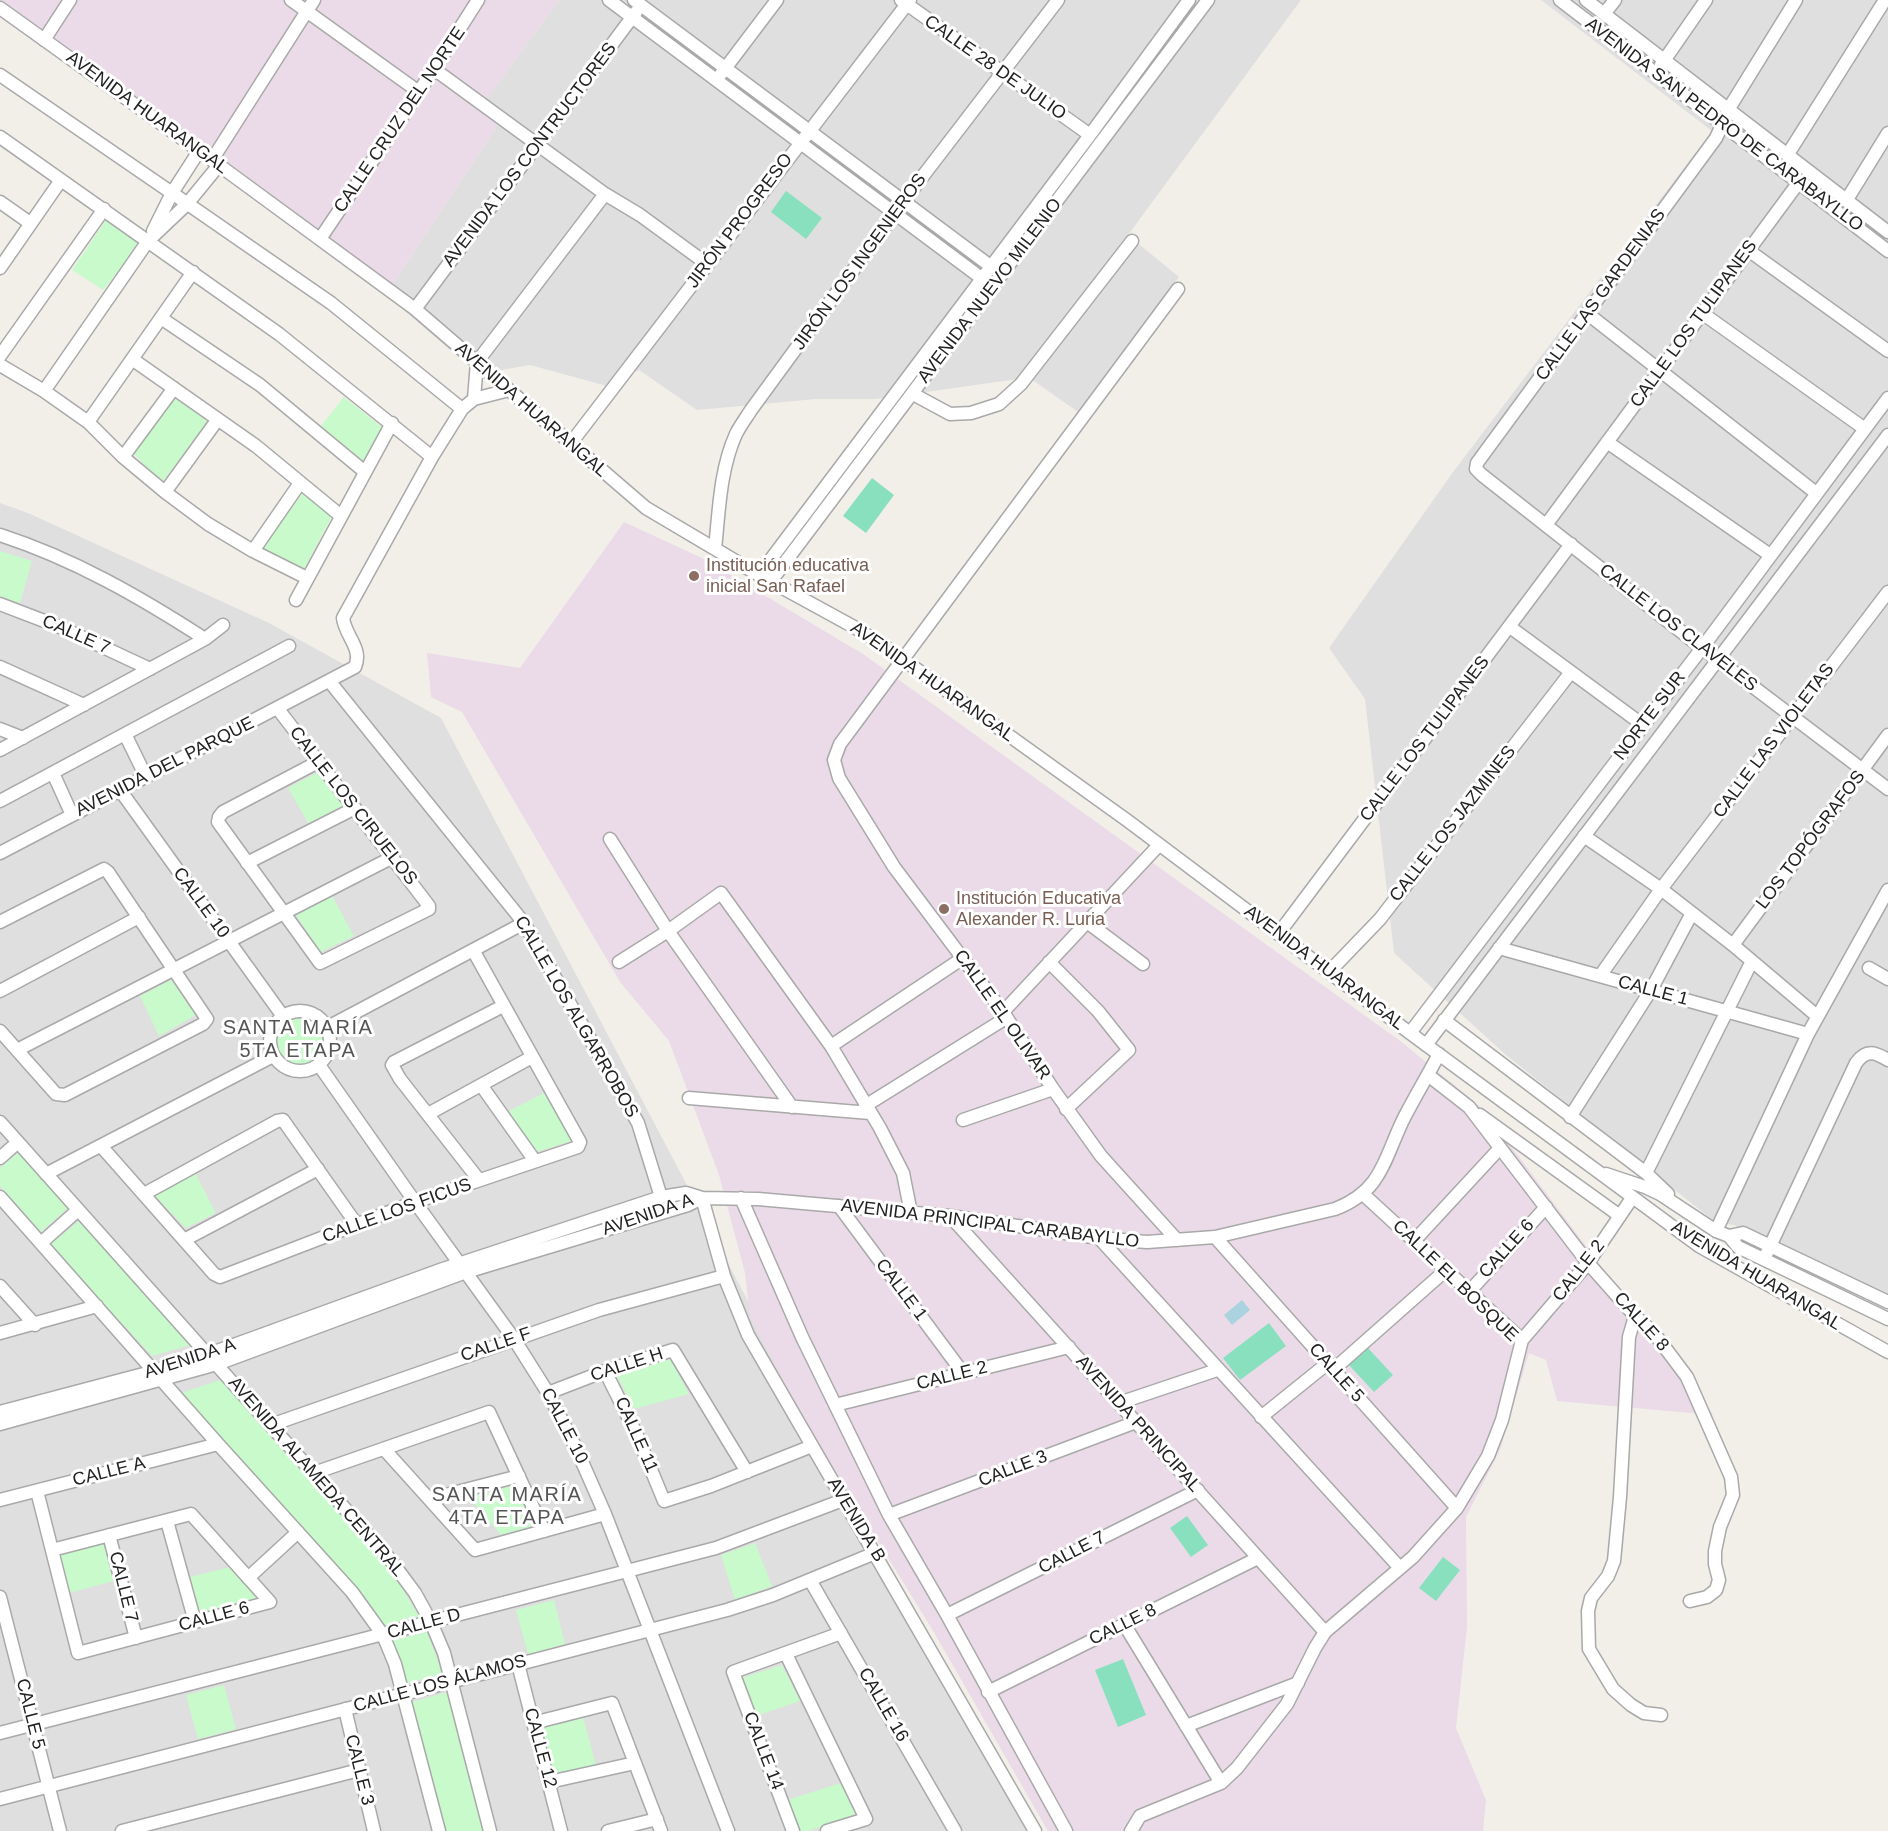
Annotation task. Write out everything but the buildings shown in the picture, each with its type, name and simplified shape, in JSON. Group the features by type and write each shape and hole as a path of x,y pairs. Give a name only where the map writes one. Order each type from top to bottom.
{"street":[{"path":"44,40 70,0"},
{"path":"291,0 419,92"},
{"path":"148,240 187,204 314,0"},
{"name":"CALLE CRUZ DEL NORTE","path":"320,239 478,0"},
{"path":"609,0 994,287"},
{"path":"716,80 777,0"},
{"name":"JIRÓN LOS INGENIEROS","path":"715,549 721,487 736,434 751,410 903,202 1058,0"},
{"name":"AVENIDA NUEVO MILENIO","path":"759,575 1189,0"},
{"name":"AVENIDA NUEVO MILENIO","path":"771,581 994,287 1207,0"},
{"name":"AVENIDA SAN PEDRO DE CARABAYLLO","path":"1560,0 1888,251"},
{"name":"AVENIDA SAN PEDRO DE CARABAYLLO","path":"1586,0 1888,232"},
{"path":"1604,14 1615,0"},
{"path":"1655,74 1706,0"},
{"path":"1728,110 1796,0"},
{"path":"1788,154 1885,0"},
{"path":"640,2 1002,275"},
{"name":"AVENIDA LOS CONTRUCTORES","path":"415,309 632,17 640,2"},
{"name":"CALLE 28 DE JULIO","path":"906,2 1090,135"},
{"name":"JIRÓN PROGRESO","path":"571,444 906,2"},
{"name":"AVENIDA HUARANGAL","path":"0,8 415,309 637,501 759,575 864,632 1160,845 1699,1246 1888,1352"},
{"path":"434,69 605,194 640,215 707,264"},
{"path":"0,75 331,303 462,409"},
{"name":"CALLE LAS GARDENIAS","path":"1477,463 1716,138 1722,125"},
{"path":"1846,201 1888,134"},
{"path":"0,137 279,334 392,423 432,458 462,409 474,399 509,390"},
{"path":"44,391 148,240 172,193 199,151"},
{"path":"1,266 61,180"},
{"name":"CALLE LOS TULIPANES","path":"1546,525 1799,182"},
{"path":"474,399 477,362 605,194"},
{"path":"0,202 30,224"},
{"path":"0,356 104,209"},
{"path":"913,394 950,414 971,413 999,404 1021,384 1131,241"},
{"path":"1748,250 1888,351"},
{"path":"87,422 193,272"},
{"path":"903,659 1178,289"},
{"path":"1702,313 1865,429"},
{"path":"1588,314 1816,493"},
{"path":"161,318 260,385 365,472"},
{"path":"132,359 256,446 341,516"},
{"path":"0,365 44,391 87,422 123,457 208,524 253,551 308,578"},
{"path":"123,457 174,388"},
{"name":"NORTE SUR","path":"1410,1033 1888,398"},
{"path":"165,492 218,419"},
{"path":"296,600 392,423"},
{"name":"NORTE SUR","path":"1426,1045 1888,435"},
{"path":"1607,442 1770,555"},
{"name":"AVENIDA DEL PARQUE","path":"0,853 355,667 358,660 357,648 344,627 343,618 432,458"},
{"name":"CALLE LOS CLAVELES","path":"1477,463 1476,469 1482,475 1718,661 1888,789"},
{"path":"253,551 300,483"},
{"path":"0,535 26,543 88,570 148,602 205,639"},
{"name":"CALLE LOS TULIPANES","path":"1279,933 1571,544"},
{"name":"CALLE LAS VIOLETAS","path":"1600,976 1661,889 1888,592"},
{"name":"CALLE 7","path":"0,604 60,627 150,669"},
{"path":"0,750 205,639 223,625"},
{"path":"1510,627 1643,725"},
{"path":"0,801 289,646"},
{"name":"CALLE EL OLIVAR","path":"903,659 840,744 834,760 839,778 894,867 1004,1015 1066,1109 1101,1156 1178,1240"},
{"path":"0,667 84,705"},
{"name":"CALLE LOS JAZMINES","path":"1329,972 1380,919 1571,672"},
{"name":"CALLE LOS ALGARROBOS","path":"330,682 525,923 638,1123 661,1197"},
{"name":"CALLE LOS CIRUELOS","path":"278,708 428,903 429,909 322,962 318,961 282,913"},
{"path":"0,729 23,738"},
{"path":"125,734 146,777"},
{"name":"LOS TOPÓGRAFOS","path":"1733,945 1888,735"},
{"path":"282,913 218,822 219,817 223,812 318,762"},
{"path":"53,773 72,815"},
{"name":"CALLE 10","path":"120,790 282,1015"},
{"path":"247,862 355,808"},
{"path":"1584,836 1661,889 1733,945 1817,1016"},
{"path":"610,839 668,932 792,1107"},
{"path":"689,1098 792,1107 868,1110 1004,1015 1049,962 1160,845"},
{"path":"17,1050 393,857"},
{"path":"0,922 104,869 206,1016 206,1022 64,1095 56,1094 0,1031"},
{"path":"1716,1231 1817,1016 1888,890"},
{"path":"619,962 668,932 721,893 831,1046 903,1173 911,1213"},
{"path":"1570,1117 1651,990 1692,913"},
{"path":"0,991 139,917"},
{"path":"1087,922 1143,964"},
{"path":"328,1027 525,923"},
{"name":"CALLE 1","path":"1499,948 1808,1034"},
{"path":"428,1114 532,1058 472,950"},
{"path":"831,1046 963,958"},
{"path":"1646,1173 1752,961"},
{"path":"1049,962 1098,1011 1130,1050 1066,1109"},
{"path":"1869,968 1888,979"},
{"path":"479,1180 392,1065 503,1006"},
{"path":"302,1010 313,1012 328,1027 331,1037 326,1057 310,1070 289,1069 273,1056 270,1047 271,1029 282,1015 302,1010"},
{"path":"1444,1020 1646,1173 1685,1208"},
{"path":"1764,1259 1856,1063 1866,1053 1872,1052 1888,1060"},
{"name":"AVENIDA PRINCIPAL CARABAYLLO","path":"702,1198 741,1198 950,1216 1099,1238 1147,1242 1215,1237 1352,1203 1363,1194 1382,1170 1405,1117 1439,1054"},
{"path":"46,1174 273,1056"},
{"name":"CALLE LOS FICUS","path":"184,1240 214,1274 220,1276 415,1202 580,1144 532,1058"},
{"name":"CALLE 10","path":"319,1065 514,1339 548,1393 576,1448 605,1514 728,1831"},
{"name":"CALLE 8","path":"1428,1075 1469,1107 1588,1263 1635,1316 1654,1333 1687,1377 1731,1477 1733,1495 1720,1527 1715,1551 1719,1580 1716,1590 1707,1597 1690,1601"},
{"path":"481,1085 535,1161"},
{"path":"963,1120 1053,1089"},
{"path":"1469,1107 1620,1216"},
{"path":"144,1194 279,1120 283,1120 357,1225"},
{"name":"AVENIDA ALAMEDA CENTRAL","path":"0,1122 389,1558 415,1593 444,1653 490,1831"},
{"path":"0,1158 18,1142"},
{"path":"101,1146 184,1240 318,1169"},
{"path":"1414,1241 1500,1148"},
{"name":"AVENIDA HUARANGAL","path":"1599,1172 1644,1187 1685,1208 1716,1231 1729,1236 1738,1247 1888,1319"},
{"name":"AVENIDA A","path":"0,1424 213,1359 661,1197 686,1193 702,1198"},
{"name":"CALLE EL BOSQUE","path":"1325,1632 1413,1557 1457,1508 1488,1456 1502,1420 1522,1340 1363,1194"},
{"path":"0,1197 352,1592 383,1635 395,1664 440,1831"},
{"name":"AVENIDA A","path":"213,1359 443,1269 463,1268 688,1205 702,1198"},
{"name":"AVENIDA B","path":"702,1198 724,1276 748,1335 1035,1831"},
{"name":"AVENIDA B","path":"741,1198 802,1337 889,1515 1066,1831"},
{"name":"CALLE 2","path":"1522,1340 1588,1263 1632,1198"},
{"name":"CALLE 1","path":"838,1206 963,1373"},
{"name":"CALLE 6","path":"1469,1292 1545,1207"},
{"path":"41,1243 78,1210"},
{"name":"AVENIDA PRINCIPAL","path":"950,1216 1325,1632"},
{"name":"AVENIDA HUARANGAL","path":"1729,1236 1743,1233 1888,1302"},
{"name":"CALLE 5","path":"1215,1237 1457,1508"},
{"path":"1099,1238 1400,1568"},
{"path":"443,1269 449,1248"},
{"path":"1261,1417 1331,1366 1446,1270"},
{"name":"CALLE F","path":"271,1425 599,1310 724,1276"},
{"path":"0,1286 35,1325"},
{"path":"0,1334 97,1306"},
{"path":"1635,1316 1629,1337 1614,1561 1608,1576 1591,1598 1588,1611 1589,1649 1613,1689 1644,1713 1661,1715"},
{"name":"CALLE 2","path":"835,1406 1069,1347"},
{"name":"CALLE H","path":"548,1393 605,1371 673,1350 747,1472"},
{"path":"1119,1403 1217,1370"},
{"name":"CALLE 11","path":"605,1371 636,1433 664,1501 747,1472"},
{"name":"AVENIDA A","path":"0,1412 159,1376"},
{"path":"314,1473 489,1412 544,1531"},
{"name":"CALLE 3","path":"889,1515 1136,1422"},
{"name":"CALLE A","path":"0,1500 218,1444"},
{"path":"747,1472 812,1446"},
{"path":"384,1449 474,1550 605,1514"},
{"path":"430,1500 519,1476"},
{"name":"CALLE 7","path":"947,1615 1197,1490"},
{"path":"37,1491 52,1550 167,1521 195,1622"},
{"name":"CALLE D","path":"0,1733 716,1548 843,1500"},
{"name":"CALLE 6","path":"52,1550 78,1653 270,1602 191,1514 167,1521"},
{"path":"248,1578 298,1532"},
{"name":"CALLE 7","path":"110,1536 136,1638"},
{"name":"CALLE LOS ÁLAMOS","path":"0,1799 727,1610 810,1580 875,1553"},
{"name":"CALLE 8","path":"988,1692 1258,1558"},
{"name":"CALLE 16","path":"810,1580 955,1831"},
{"name":"CALLE 5","path":"0,1597 60,1831"},
{"path":"1124,1624 1221,1783"},
{"path":"1131,1831 1140,1816 1221,1783 1237,1768 1287,1704 1325,1632"},
{"path":"827,1831 866,1819 786,1654 840,1633"},
{"name":"CALLE 14","path":"786,1654 733,1672 793,1831"},
{"name":"CALLE 12","path":"518,1664 561,1831"},
{"path":"1186,1726 1298,1683"},
{"path":"533,1723 612,1703 659,1825 608,1831"},
{"name":"CALLE 3","path":"345,1709 374,1831"},
{"path":"549,1782 635,1763"},
{"path":"122,1831 359,1770"}],"shaded area":[{"path":"0,0 559,0 480,108 499,123 386,295 0,13"},
{"path":"559,0 1301,0 1128,235 1179,277 1078,412 1034,381 1018,379 876,399 816,399 697,410 639,370 607,386 530,365 478,374 386,295 499,123 480,108"},
{"path":"1541,0 1888,0 1888,1298 1734,1225 1715,1222 1506,1055 1394,953 1365,699 1329,648 1453,472 1712,131"},
{"path":"0,503 28,513 269,623 441,718 1027,1831 0,1831"},
{"path":"624,522 702,558 863,654 1403,1043 1483,1109 1713,1415 1557,1401 1546,1360 1529,1353 1500,1450 1466,1517 1467,1627 1456,1728 1486,1800 1483,1831 1048,1831 932,1629 811,1433 750,1317 745,1273 719,1175 669,1041 620,982 462,712 431,697 427,653 520,668"}],"green space":[{"path":"786,191 822,218 806,239 771,212"},
{"path":"106,220 140,244 103,290 72,270"},
{"path":"173,396 208,422 161,483 134,454"},
{"path":"344,397 383,428 366,463 321,426"},
{"path":"872,478 894,495 866,533 843,516"},
{"path":"303,493 332,516 304,569 262,549"},
{"path":"0,551 32,561 20,603 0,597"},
{"path":"320,771 352,808 311,828 288,788"},
{"path":"331,894 354,936 321,952 295,914"},
{"path":"171,980 196,1015 159,1036 140,996"},
{"path":"300,1016 318,1023 325,1041 318,1059 300,1066 282,1059 275,1041 282,1023"},
{"path":"544,1093 572,1141 536,1152 509,1111"},
{"path":"19,1152 68,1208 41,1232 0,1186 0,1168"},
{"path":"194,1171 216,1213 186,1228 153,1194"},
{"path":"80,1220 191,1345 152,1356 50,1245"},
{"path":"1269,1323 1286,1346 1240,1380 1223,1358"},
{"path":"1367,1347 1393,1375 1374,1392 1348,1364"},
{"path":"670,1359 689,1394 634,1409 617,1375"},
{"path":"223,1379 394,1575 420,1618 383,1627 345,1574 181,1393"},
{"path":"515,1485 532,1526 501,1535 469,1497"},
{"path":"1187,1516 1208,1545 1191,1557 1170,1528"},
{"path":"105,1543 114,1581 69,1593 59,1555"},
{"path":"755,1543 772,1586 735,1600 721,1555"},
{"path":"1443,1557 1460,1570 1436,1601 1419,1588"},
{"path":"230,1567 258,1598 200,1613 190,1577"},
{"path":"554,1600 565,1644 528,1654 516,1610"},
{"path":"427,1632 443,1674 405,1684 391,1641"},
{"path":"1123,1659 1146,1715 1118,1727 1095,1670"},
{"path":"782,1665 800,1701 756,1716 741,1678"},
{"path":"224,1685 236,1729 198,1739 186,1695"},
{"path":"448,1692 485,1831 446,1831 412,1702"},
{"path":"583,1717 596,1765 554,1774 541,1728"},
{"path":"841,1783 856,1816 808,1831 800,1831 787,1800"}],"water":[{"path":"1242,1300 1250,1310 1232,1325 1224,1315"}],"place":[{"name":"Institución educativa inicial San Rafael","path":"694,576"},
{"name":"Institución Educativa Alexander R. Luria","path":"944,909"}],"district":[{"name":"SANTA MARÍA 5TA ETAPA","path":"298,1040"},
{"name":"SANTA MARÍA 4TA ETAPA","path":"507,1506"}]}
